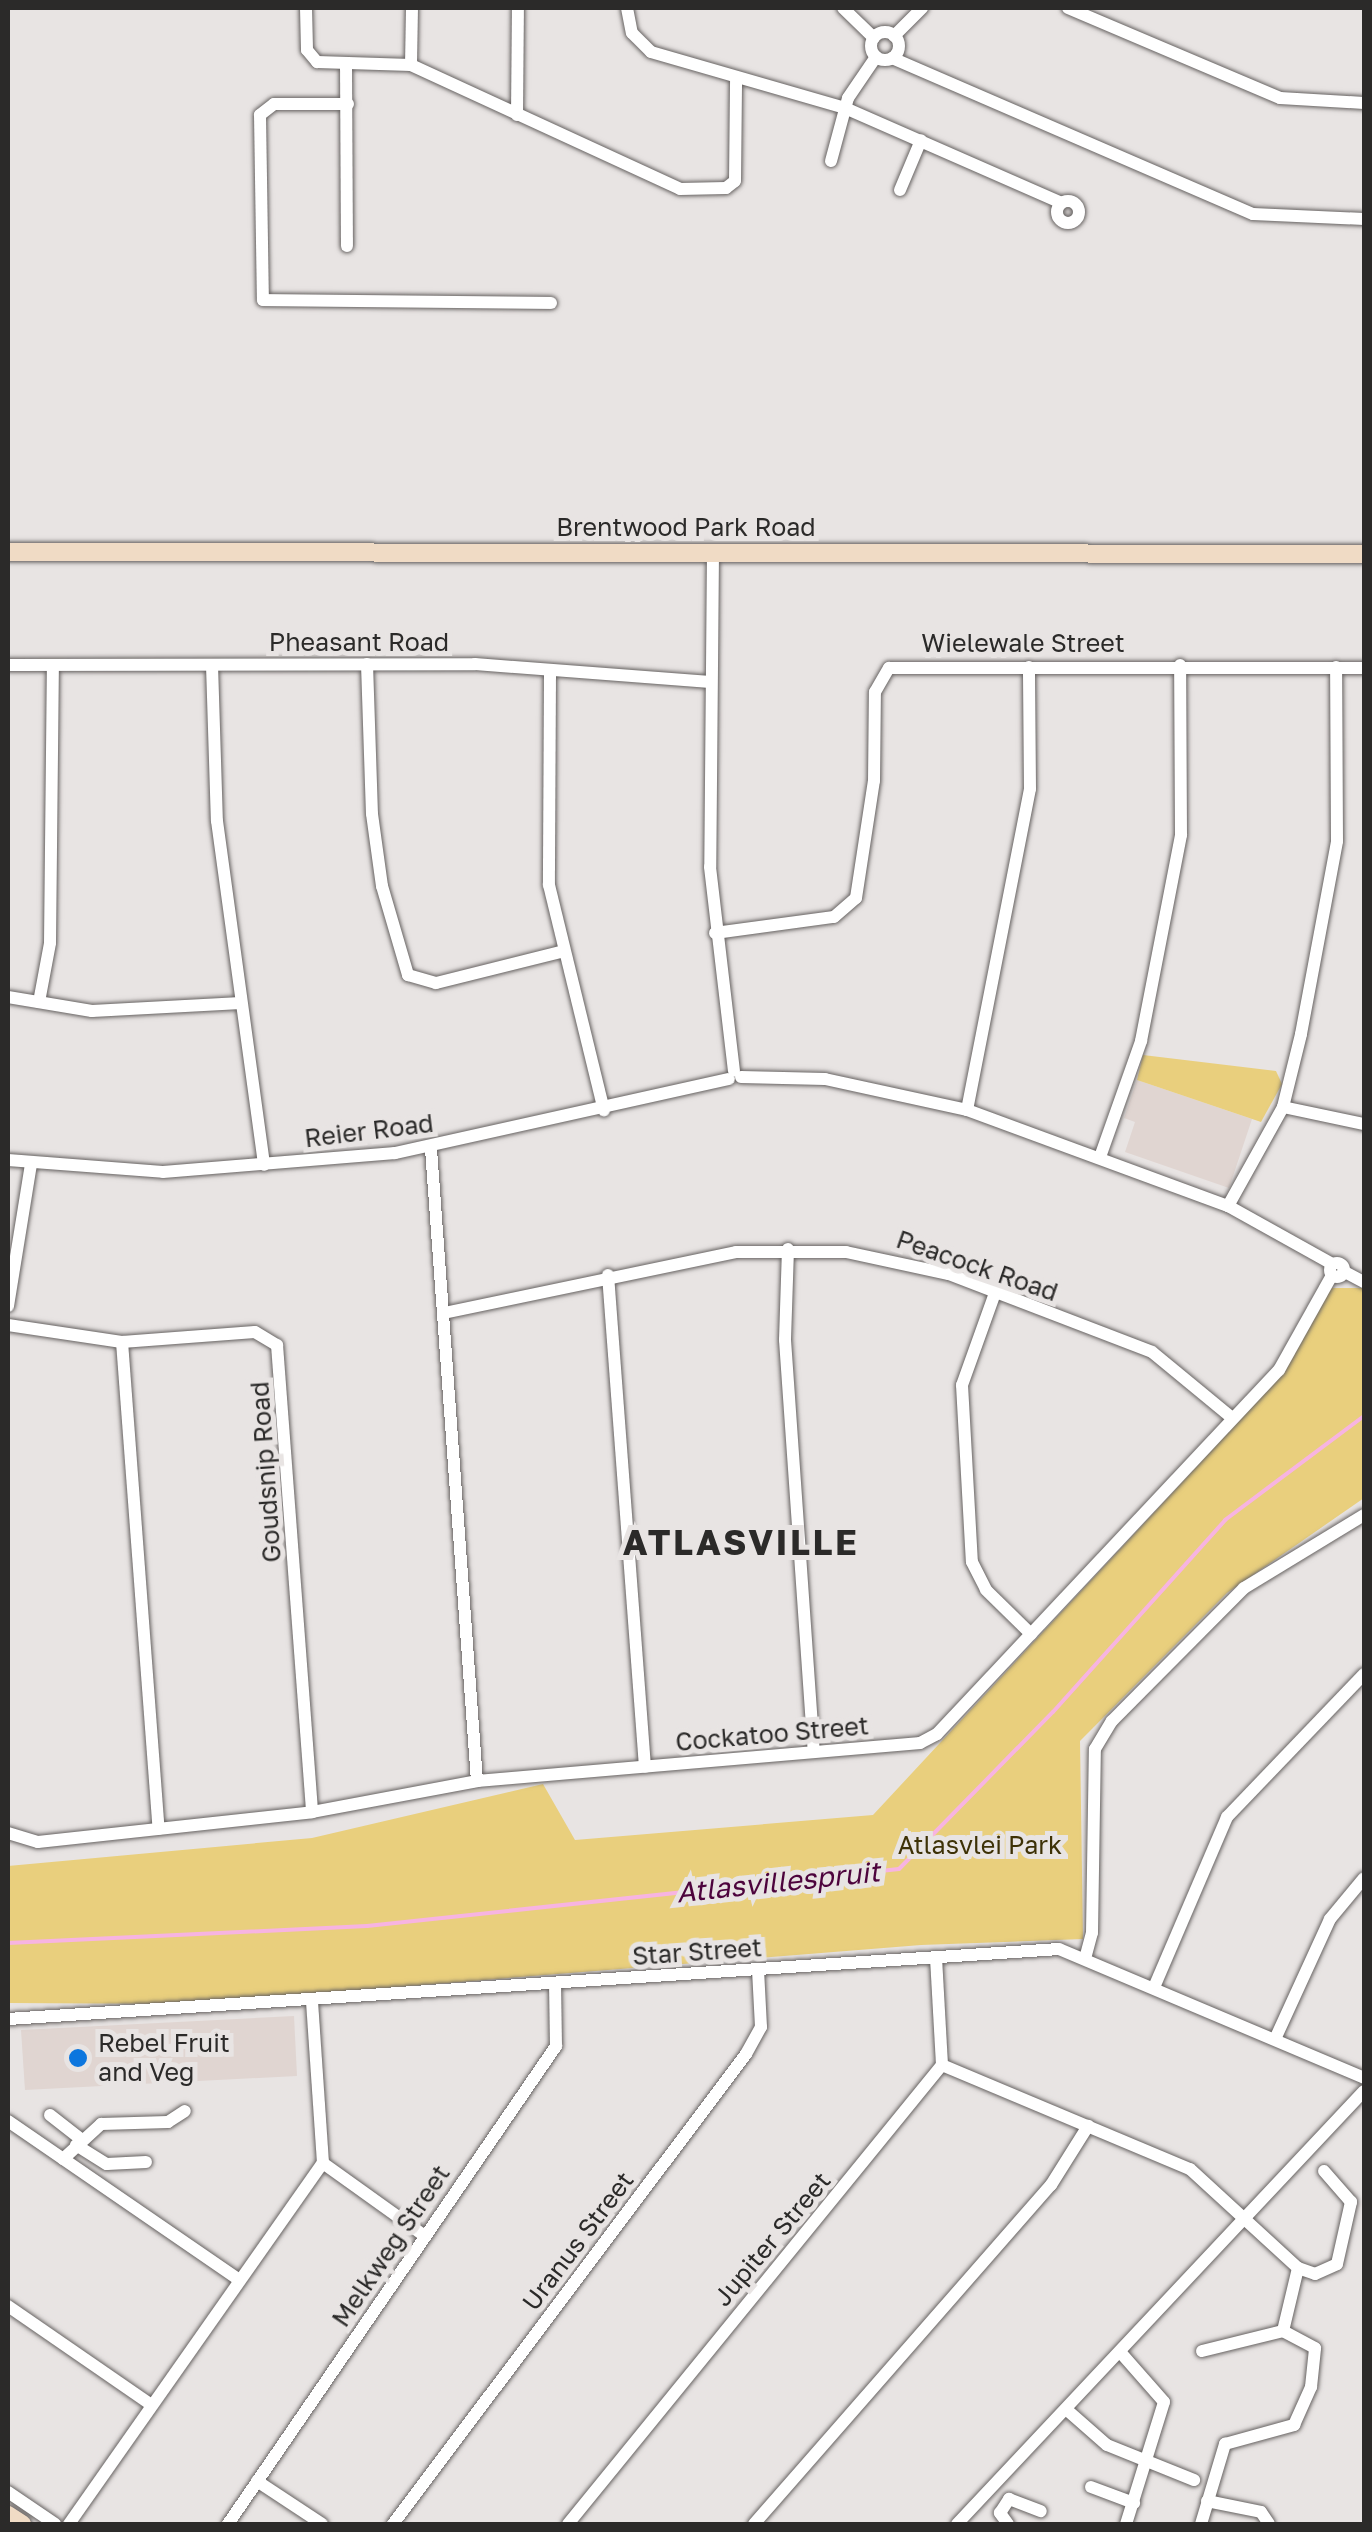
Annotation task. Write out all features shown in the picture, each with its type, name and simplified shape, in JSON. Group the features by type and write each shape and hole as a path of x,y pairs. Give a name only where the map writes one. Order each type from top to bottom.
{"street":[{"path":"306,8 310,57 346,64 411,65 672,187 726,188 736,177 736,77"},
{"path":"411,65 412,8"},
{"path":"517,115 518,8"},
{"path":"627,8 632,33 646,49 845,108 1062,202"},
{"path":"831,161 845,108 876,57 874,38 843,8"},
{"path":"874,38 894,36 922,8"},
{"path":"1068,8 1280,98 1364,103"},
{"path":"892,58 898,48 894,36"},
{"path":"876,57 892,58 1253,214 1364,220"},
{"path":"346,64 347,246"},
{"path":"348,104 274,104 260,114 263,300 551,304"},
{"path":"900,190 921,140"},
{"name":"Brentwood Park Road","path":"8,552 1364,554"},
{"path":"713,552 710,682 715,933 735,1076"},
{"path":"367,664 372,814 382,886 408,974 436,983 564,951"},
{"name":"Pheasant Road","path":"8,665 476,664 550,674 710,682"},
{"path":"212,665 213,785 264,1165"},
{"path":"1100,1157 1140,1041 1181,836 1180,665"},
{"path":"40,1002 50,944 52,666"},
{"path":"967,1110 1030,789 1029,667"},
{"path":"1228,1206 1283,1107 1336,842 1336,667"},
{"name":"Wielewale Street","path":"715,933 834,918 856,898 874,781 878,678 889,668 1364,668"},
{"path":"550,674 549,885 604,1110"},
{"path":"8,997 141,1012 241,1003"},
{"name":"Reier Road","path":"8,1160 140,1172 430,1149 735,1076 825,1079 967,1110 1100,1157 1228,1206 1336,1270 1364,1282"},
{"path":"1283,1107 1364,1124"},
{"path":"430,1149 477,1781"},
{"path":"8,1306 31,1164"},
{"path":"788,1249 785,1340 814,1751"},
{"name":"Peacock Road","path":"444,1313 608,1275 788,1249 898,1259 1152,1352 1232,1418"},
{"name":"Cockatoo Street","path":"8,1834 30,1843 312,1812 477,1781 899,1747 937,1734 1279,1370 1336,1270"},
{"path":"608,1275 645,1767"},
{"path":"995,1293 962,1385 972,1562 986,1590 1032,1634"},
{"name":"Goudsnip Road","path":"8,1325 122,1342 255,1332 279,1351 312,1812"},
{"path":"122,1342 159,1829"},
{"path":"1086,1956 1092,1933 1095,1748 1112,1721 1244,1588 1364,1515"},
{"path":"1156,1985 1227,1817 1364,1674"},
{"path":"1276,2037 1330,1919 1364,1878"},
{"name":"Star Street","path":"8,2020 1059,1949 1156,1985 1364,2078"},
{"path":"936,1958 942,2065 1190,2169 1298,2268 1331,2272 1340,2254 1351,2202 1324,2171"},
{"name":"Uranus Street","path":"393,2524 746,2054 760,2027 758,1970"},
{"name":"Melkweg Street","path":"228,2524 556,2046 556,1984"},
{"path":"68,2524 323,2163 312,2000"},
{"name":"Jupiter Street","path":"568,2524 942,2065"},
{"path":"966,2522 1364,2092"},
{"path":"63,2158 101,2124 168,2122 185,2111"},
{"path":"50,2115 107,2164 146,2162"},
{"path":"8,2121 238,2279"},
{"path":"754,2524 1051,2185 1088,2126"},
{"path":"323,2163 424,2236"},
{"path":"1283,2331 1298,2268"},
{"path":"8,2306 150,2404"},
{"path":"1201,2524 1225,2444 1289,2428 1309,2391 1315,2348 1283,2331 1202,2351"},
{"path":"1121,2353 1163,2398 1126,2524"},
{"path":"1067,2410 1098,2440 1194,2480"},
{"path":"258,2481 322,2524"},
{"path":"1091,2487 1134,2503"},
{"path":"8,2492 54,2524"},
{"path":"1008,2524 1000,2513 1009,2499 1041,2511"},
{"path":"1208,2501 1262,2512 1269,2524"},
{"path":"8,2514 22,2524"}],"shaded area":[{"path":"1137,1080 1252,1119 1229,1188 1125,1152 1135,1122 1124,1118"},
{"path":"294,2016 297,2076 25,2090 21,2030"}],"green space":[{"path":"1143,1055 1276,1071 1282,1084 1261,1122 1137,1080"},
{"name":"Atlasvlei Park","path":"1331,1288 1364,1288 1364,1498 1227,1593 1080,1741 1083,1939 921,1945 184,2004 8,2003 8,1866 312,1838 543,1784 575,1840 873,1815 1280,1377"}],"waterway":[{"name":"Atlasvillespruit","path":"8,1943 367,1926 899,1869 1053,1712 1225,1520 1364,1416"}],"place":[{"name":"Rebel Fruit and Veg","path":"78,2058"}],"district":[{"name":"ATLASVILLE","path":"741,1542"}]}
